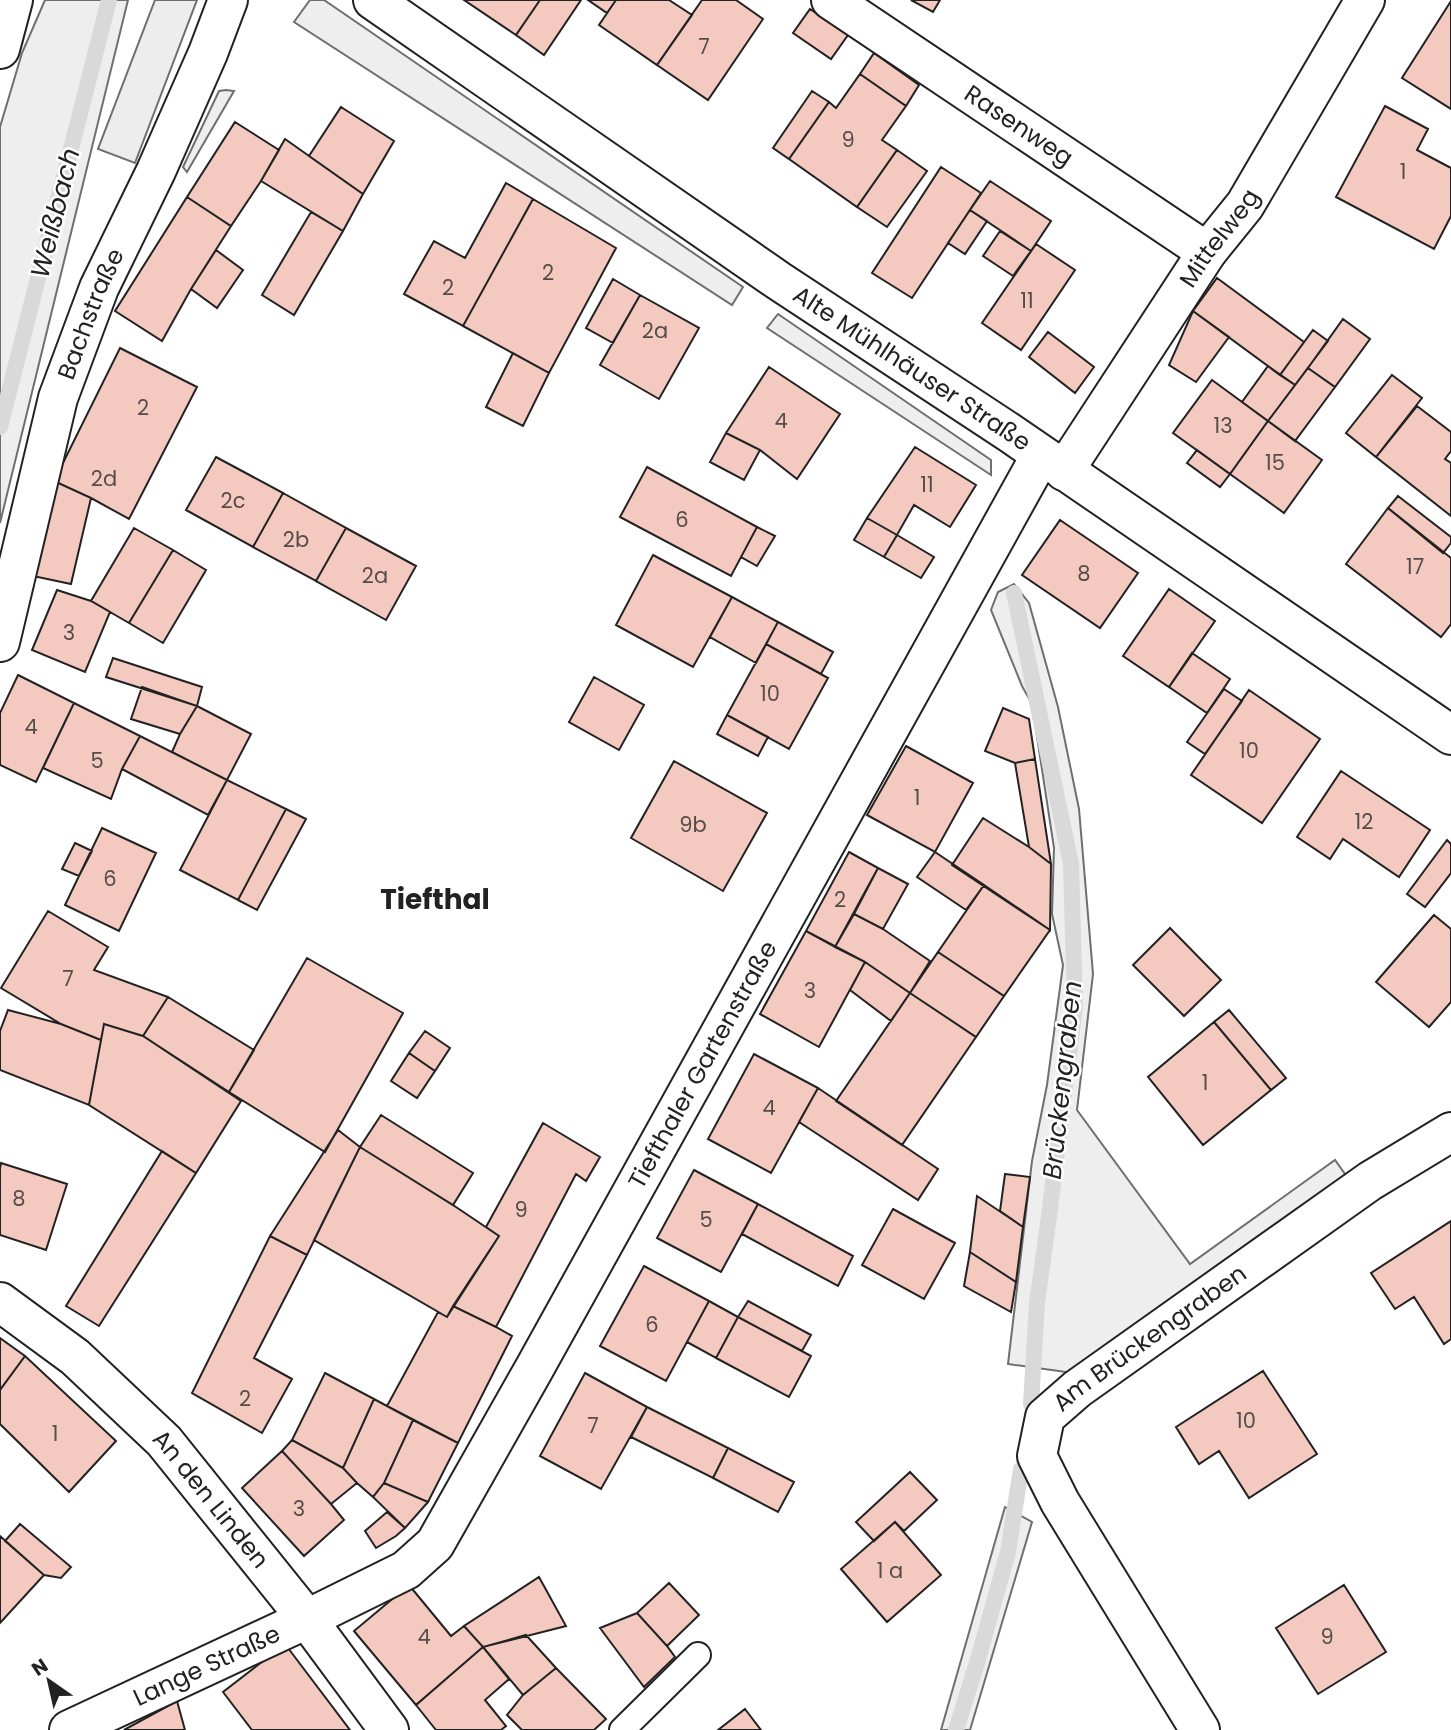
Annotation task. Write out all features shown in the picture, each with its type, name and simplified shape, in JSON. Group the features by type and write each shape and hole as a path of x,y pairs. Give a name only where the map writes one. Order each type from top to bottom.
{"street":[{"path":"0,49 13,0"},
{"name":"Bachstraße","path":"0,642 58,398 99,288 162,159 228,0"},
{"name":"Alte Mühlhäuser Straße","path":"373,0 779,281 1451,735"},
{"name":"Rasenweg","path":"831,0 1208,252"},
{"name":"Mittelweg","path":"1052,463 1245,205 1365,0"},
{"name":"Tiefthaler Gartenstraße","path":"307,1619 406,1570 435,1544 1052,463"},
{"name":"Am Brückengraben","path":"1199,1730 1059,1502 1037,1456 1045,1418 1077,1390 1370,1181 1451,1132"},
{"name":"An den Linden","path":"0,1302 75,1357 164,1441 307,1619 389,1730"},
{"name":"Lange Straße","path":"69,1730 307,1619"}],"lane":[{"path":"622,1730 698,1655"}],"shaded area":[{"path":"45,0 128,0 0,523 0,127 22,53"},
{"path":"155,0 197,0 135,163 98,149"},
{"path":"310,0 324,0 743,287 732,305 294,22"},
{"path":"219,91 234,91 187,172 183,167"},
{"path":"778,314 991,460 991,475 767,328"},
{"path":"1014,584 1029,603 1058,707 1079,809 1093,974 1077,1110 1190,1264 1335,1160 1350,1181 1080,1374 1008,1364 1032,1161 1047,1085 1063,965 1052,914 1054,848 1032,704 991,610 998,592"},
{"path":"1005,1507 1032,1522 970,1730 941,1730"}],"building":[{"path":"464,0 540,0 516,35"},
{"path":"540,0 581,0 544,55 516,35"},
{"path":"588,0 616,0 607,13"},
{"path":"616,0 669,0 692,15 657,65 599,25"},
{"path":"702,0 736,0 763,19 708,100 657,65"},
{"path":"911,0 940,0 933,12"},
{"path":"1451,1 1451,109 1402,78"},
{"path":"810,9 848,35 831,59 793,33"},
{"path":"874,53 919,85 906,106 860,74"},
{"path":"860,74 906,106 882,140 897,150 857,207 789,159 829,102 836,108"},
{"path":"812,91 829,102 789,159 773,148"},
{"path":"1385,106 1428,129 1417,150 1451,168 1451,216 1434,249 1336,197"},
{"path":"341,107 394,141 363,194 309,156"},
{"path":"235,122 279,150 231,226 187,197"},
{"path":"285,139 363,194 343,231 261,181"},
{"path":"897,150 927,171 887,227 857,207"},
{"path":"941,167 981,193 912,298 872,273"},
{"path":"990,181 1051,221 1031,251 970,210"},
{"path":"506,183 533,199 463,326 404,294 434,241 465,258"},
{"path":"187,197 231,226 162,341 115,311"},
{"path":"533,199 616,248 549,373 463,326"},
{"path":"970,210 987,221 965,254 948,243"},
{"path":"311,212 343,231 294,315 262,295"},
{"path":"1000,231 1031,251 1013,276 983,256"},
{"path":"1036,244 1075,270 1021,350 982,323"},
{"path":"216,250 243,270 217,308 191,289"},
{"path":"1217,278 1304,342 1280,375 1193,311"},
{"path":"613,279 640,295 613,343 586,328"},
{"path":"640,295 699,328 659,399 600,365"},
{"path":"1193,311 1229,337 1196,382 1169,365"},
{"path":"1343,319 1370,339 1335,387 1308,368"},
{"path":"1313,330 1328,341 1295,385 1280,375"},
{"path":"1048,332 1094,367 1075,393 1029,357"},
{"path":"120,348 197,387 129,519 54,481"},
{"path":"513,353 549,373 523,426 486,407"},
{"path":"1268,366 1295,385 1268,421 1242,402"},
{"path":"769,367 840,414 797,479 760,450 726,433"},
{"path":"1308,368 1335,387 1295,441 1268,421"},
{"path":"1392,375 1422,398 1376,457 1346,433"},
{"path":"1212,380 1268,421 1230,474 1173,433"},
{"path":"1417,406 1451,432 1451,451 1445,459 1451,463 1451,516 1376,457"},
{"path":"1268,421 1322,460 1284,513 1230,474"},
{"path":"726,433 760,450 744,480 710,462"},
{"path":"915,447 976,485 950,527 914,505 897,535 867,518"},
{"path":"1197,450 1230,474 1220,487 1187,463"},
{"path":"216,457 283,493 253,547 186,510"},
{"path":"647,467 757,527 731,576 620,517"},
{"path":"54,481 91,498 71,584 33,576"},
{"path":"283,493 346,528 316,581 253,547"},
{"path":"1398,496 1451,537 1451,543 1443,553 1388,508"},
{"path":"1388,508 1451,558 1451,624 1441,637 1346,564"},
{"path":"867,518 897,535 884,557 854,540"},
{"path":"1060,520 1138,573 1100,628 1022,575"},
{"path":"757,527 775,536 757,566 741,557"},
{"path":"134,528 173,550 129,623 91,601"},
{"path":"346,528 416,566 386,620 316,581"},
{"path":"897,535 934,557 921,578 884,557"},
{"path":"173,550 206,570 163,643 129,623"},
{"path":"653,555 732,597 693,667 616,625"},
{"path":"1169,589 1215,621 1169,687 1123,656"},
{"path":"57,590 91,601 110,612 85,672 32,650"},
{"path":"732,597 778,622 756,663 710,637"},
{"path":"778,622 833,652 821,674 766,644"},
{"path":"766,644 828,678 789,749 727,715"},
{"path":"1192,653 1230,679 1207,713 1169,687"},
{"path":"113,658 202,687 197,706 106,677"},
{"path":"18,675 74,703 36,782 0,765 0,713"},
{"path":"594,677 644,705 619,750 569,722"},
{"path":"142,687 197,706 180,734 131,719"},
{"path":"1224,689 1242,701 1205,754 1187,742"},
{"path":"1249,690 1320,739 1262,823 1191,775"},
{"path":"74,703 140,736 122,769 111,799 43,768"},
{"path":"197,706 251,734 227,780 172,752"},
{"path":"1003,708 1029,719 1035,759 1015,763 985,751"},
{"path":"727,715 768,737 758,756 717,734"},
{"path":"140,736 227,780 208,815 122,769"},
{"path":"906,746 973,783 935,852 867,815"},
{"path":"1035,759 1051,864 1029,847 1015,763"},
{"path":"674,761 767,813 723,891 631,838"},
{"path":"1341,771 1430,830 1399,877 1343,839 1330,859 1297,837"},
{"path":"227,780 286,809 238,900 180,870"},
{"path":"286,809 306,819 257,910 238,900"},
{"path":"983,818 1051,864 1050,930 952,865"},
{"path":"102,828 156,853 119,931 65,905"},
{"path":"1447,840 1451,844 1451,873 1425,907 1407,894"},
{"path":"75,843 92,851 79,876 62,869"},
{"path":"849,852 878,868 835,947 806,931"},
{"path":"935,852 984,885 966,910 917,877"},
{"path":"878,868 908,884 883,929 854,914"},
{"path":"984,885 1050,930 1004,996 938,952"},
{"path":"48,911 108,947 94,970 168,997 143,1036 104,1024 101,1040 61,1024 1,988"},
{"path":"854,914 883,929 930,961 910,993 865,962 835,947"},
{"path":"1434,915 1451,929 1451,1002 1429,1027 1376,982"},
{"path":"1170,928 1221,980 1184,1016 1133,965"},
{"path":"806,931 865,962 819,1047 760,1014"},
{"path":"938,952 1004,996 976,1037 910,993"},
{"path":"307,958 403,1013 325,1152 229,1092"},
{"path":"865,962 910,993 891,1021 850,990"},
{"path":"910,993 976,1037 902,1145 836,1101"},
{"path":"168,997 254,1050 229,1092 143,1036"},
{"path":"8,1010 61,1024 101,1040 89,1105 0,1070 0,1031"},
{"path":"1229,1010 1286,1078 1271,1090 1214,1022"},
{"path":"1214,1022 1271,1090 1203,1145 1148,1077"},
{"path":"104,1024 143,1036 241,1101 196,1173 89,1105"},
{"path":"425,1031 450,1048 435,1071 409,1053"},
{"path":"409,1053 435,1071 417,1098 391,1081"},
{"path":"754,1054 818,1088 771,1173 708,1139"},
{"path":"818,1088 938,1169 918,1200 799,1122"},
{"path":"381,1115 473,1173 453,1205 360,1147"},
{"path":"543,1123 600,1157 586,1181 576,1174 496,1327 453,1306 499,1236 486,1227"},
{"path":"338,1130 360,1147 307,1255 270,1236"},
{"path":"360,1147 499,1236 447,1317 314,1240"},
{"path":"162,1151 196,1173 99,1326 66,1306"},
{"path":"1,1163 67,1184 46,1250 0,1235"},
{"path":"694,1170 758,1204 721,1272 657,1238"},
{"path":"1005,1174 1030,1177 1023,1227 1000,1211"},
{"path":"977,1196 1023,1227 1016,1282 970,1252"},
{"path":"758,1204 853,1256 838,1286 742,1234"},
{"path":"893,1209 955,1243 924,1299 862,1265"},
{"path":"1451,1221 1451,1339 1444,1344 1414,1297 1395,1309 1371,1273"},
{"path":"270,1236 307,1255 254,1358 292,1379 262,1433 192,1393"},
{"path":"970,1252 1016,1282 1011,1312 964,1286"},
{"path":"644,1266 709,1301 666,1381 600,1346"},
{"path":"709,1301 738,1317 716,1358 687,1342"},
{"path":"748,1301 811,1335 802,1351 738,1317"},
{"path":"453,1306 512,1336 458,1443 387,1406 438,1312 447,1317"},
{"path":"738,1317 811,1356 789,1397 716,1358"},
{"path":"0,1338 25,1356 0,1390"},
{"path":"25,1356 116,1441 69,1492 0,1424 0,1390"},
{"path":"1263,1371 1317,1454 1249,1498 1219,1451 1199,1464 1176,1427"},
{"path":"325,1373 374,1399 343,1468 292,1440"},
{"path":"585,1373 647,1407 601,1489 540,1456"},
{"path":"374,1399 413,1420 384,1483 373,1497 343,1468"},
{"path":"647,1407 728,1448 713,1478 631,1437"},
{"path":"413,1420 458,1443 428,1502 384,1483"},
{"path":"292,1440 343,1468 357,1483 331,1504 282,1451"},
{"path":"728,1448 794,1482 778,1512 713,1478"},
{"path":"282,1451 344,1520 304,1556 242,1488"},
{"path":"910,1472 937,1500 904,1531 895,1522 874,1541 856,1522"},
{"path":"384,1483 428,1502 405,1528 373,1497"},
{"path":"387,1512 405,1528 376,1548 365,1531"},
{"path":"895,1522 941,1575 887,1622 841,1569"},
{"path":"20,1524 71,1567 61,1578 44,1575 5,1541"},
{"path":"0,1536 44,1575 0,1623"},
{"path":"539,1577 566,1626 483,1647 464,1626"},
{"path":"669,1583 699,1615 667,1646 637,1613"},
{"path":"409,1585 451,1636 464,1626 483,1647 416,1705 354,1631"},
{"path":"1344,1585 1386,1652 1318,1694 1276,1628"},
{"path":"637,1613 675,1657 644,1687 600,1628"},
{"path":"526,1635 556,1668 523,1695 483,1647"},
{"path":"285,1644 350,1730 252,1730 223,1692"},
{"path":"483,1647 509,1679 485,1700 506,1726 501,1730 436,1730 416,1705"},
{"path":"556,1668 606,1719 594,1730 522,1730 507,1715 523,1695"},
{"path":"177,1701 185,1730 124,1730"},
{"path":"745,1709 761,1730 718,1730"}],"waterway":[{"name":"Weißbach","path":"0,427 109,0"},
{"name":"Brückengraben","path":"1014,593 1071,864 1075,1006 1037,1303 1031,1404"},
{"name":"Brückengraben","path":"956,1730 1008,1552 1021,1469"}],"district":[{"name":"Tiefthal","path":"435,899"}]}
